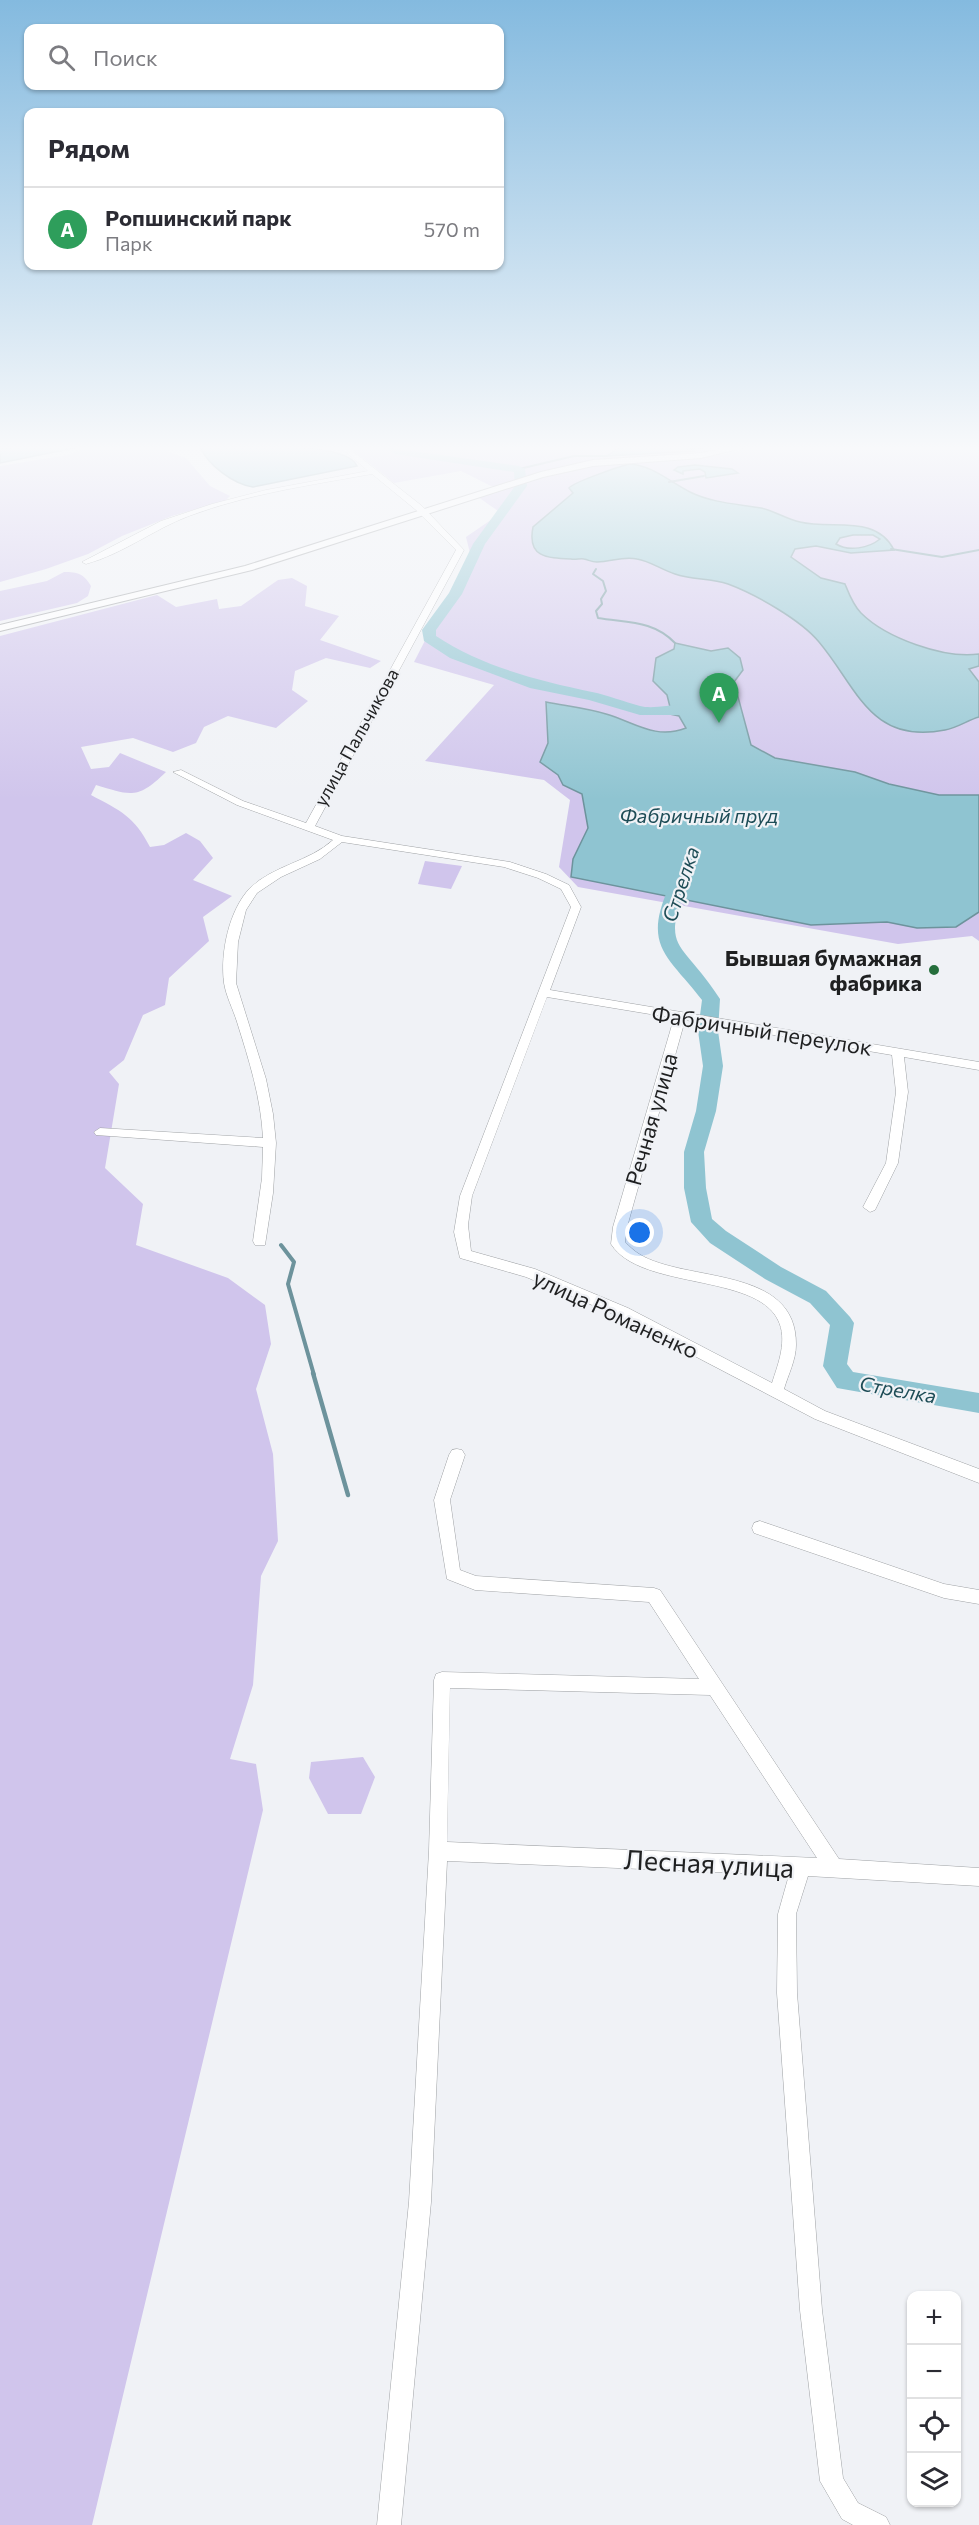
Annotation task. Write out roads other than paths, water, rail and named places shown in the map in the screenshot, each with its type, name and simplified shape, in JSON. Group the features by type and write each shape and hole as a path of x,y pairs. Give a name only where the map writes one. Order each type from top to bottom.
{"main road":[{"path":"0,628 148,595 257,565"}],"street":[{"name":"улица Пальчикова","path":"452,565 309,827 340,839 506,864 550,880 565,888 573,897"},
{"path":"178,772 240,803 296,825 309,827"},
{"path":"260,1241 270,1166 270,1143 267,1112 229,982 237,922 243,904 255,889 283,870 318,858 340,839"},
{"name":"улица Романенко","path":"573,897 575,913 466,1196 461,1217 460,1239 465,1254 530,1273 623,1312 820,1415 979,1476"},
{"name":"Фабричный переулок","path":"544,993 723,1025 979,1066"},
{"name":"Речная улица","path":"685,1018 620,1227 618,1244 623,1250 645,1263 737,1286 763,1296 773,1304 789,1330 789,1344 776,1393"},
{"path":"870,1207 892,1163 903,1092 898,1053"},
{"path":"100,1132 270,1143"},
{"path":"457,1455 442,1500 453,1574 475,1583 654,1595 834,1868"},
{"path":"760,1528 944,1591 979,1597"},
{"path":"389,2525 420,2202 438,1851 442,1680 714,1687"},
{"name":"Лесная улица","path":"438,1851 834,1868 979,1877"},
{"path":"801,1868 787,1914 787,1993 811,2310 831,2481 850,2511 878,2525"}],"water":[{"path":"654,565 802,565 821,578 845,584 858,610 885,631 933,650 965,655 979,654 979,666 969,669 979,682 979,717 945,730 920,732 899,729 882,721 868,708 819,642 801,625 777,608 728,584 675,574"},
{"name":"Фабричный пруд","path":"675,643 711,651 728,648 740,658 743,670 734,682 751,745 775,758 855,772 889,784 939,795 979,795 979,912 956,927 917,928 887,922 811,925 571,877 573,859 588,828 582,794 563,785 558,775 540,762 548,743 546,702 598,712 654,731 675,731 686,728 679,716 665,713 670,707 667,695 653,681 656,658 674,649"}],"waterway":[{"name":"Стрелка","path":"470,565 455,594 429,630 429,638 455,655 535,685 592,696 640,711 656,713 688,709 695,712"},
{"path":"596,569 593,574 603,581 606,591 601,599 602,604 596,611 598,618 649,626 675,643"},
{"name":"Стрелка","path":"685,869 671,902 664,928 672,951 711,999 708,1031 713,1066 706,1111 694,1152 695,1188 702,1222 718,1237 773,1273 818,1297 842,1323 835,1366 846,1381 979,1403"},
{"path":"281,1245 294,1262 288,1284 314,1375"},
{"path":"313,1373 348,1495"}],"place":[{"name":"Ропшинский парк","path":"719,723"},
{"name":"Бывшая бумажная фабрика","path":"934,970"}]}
